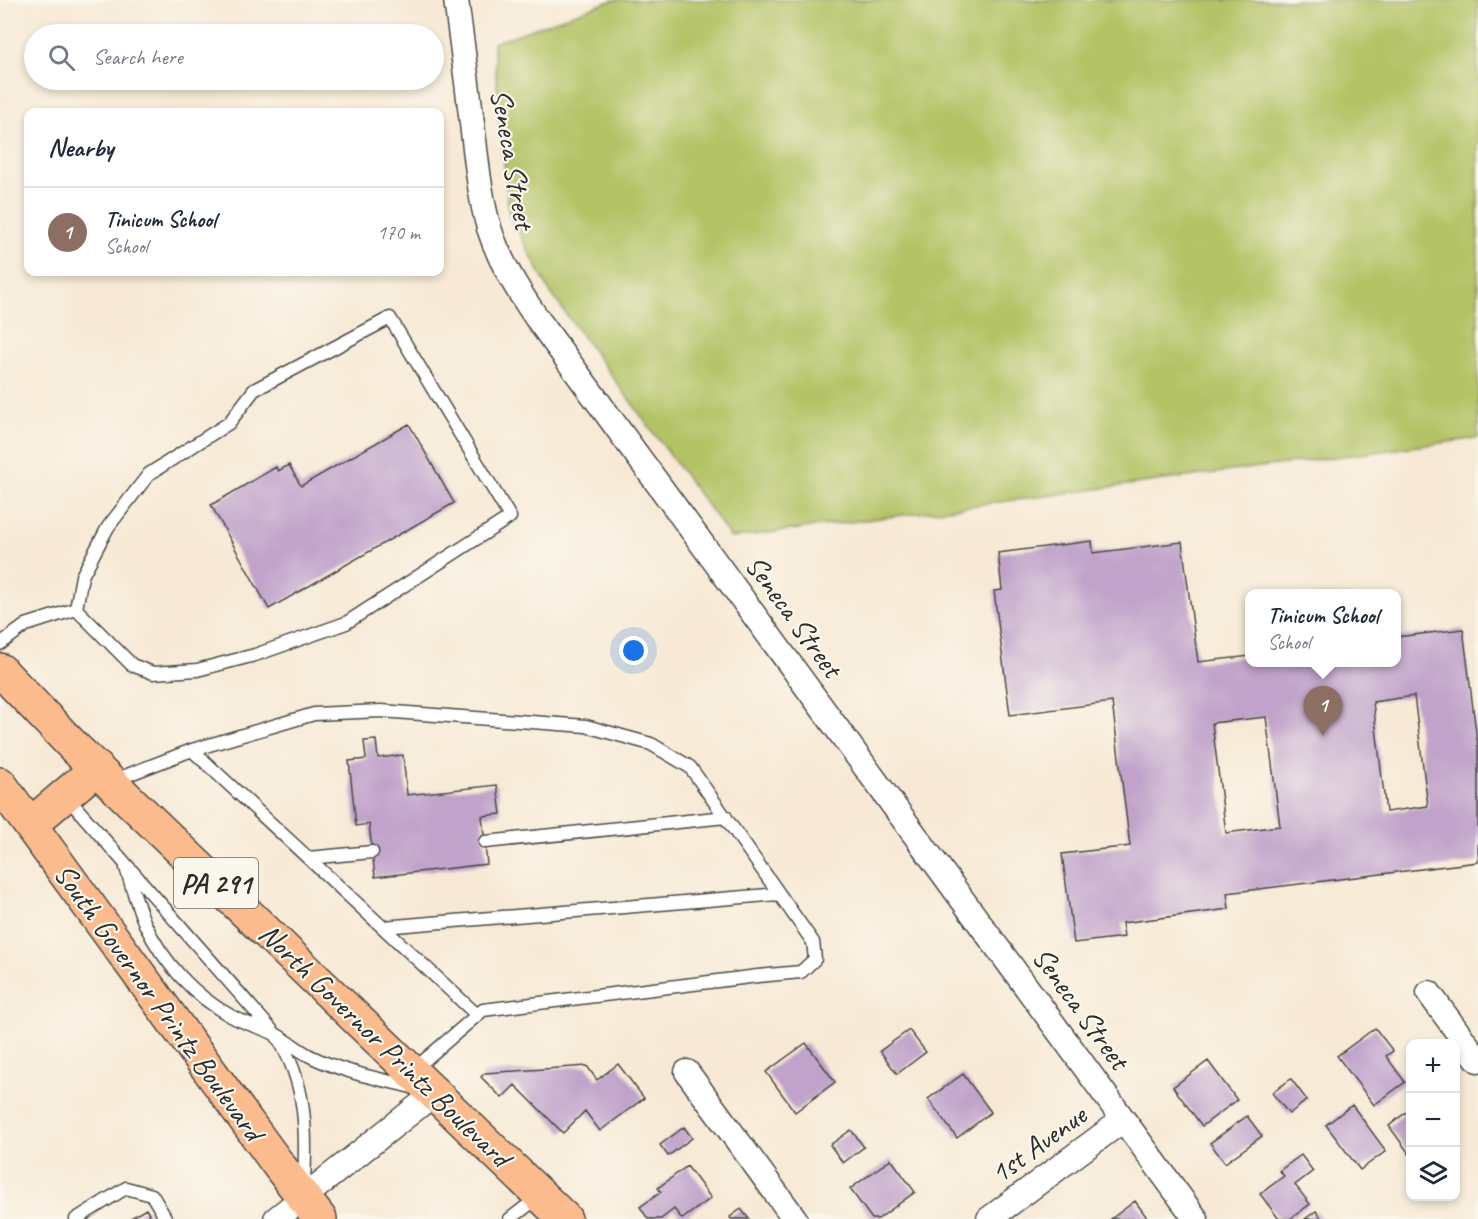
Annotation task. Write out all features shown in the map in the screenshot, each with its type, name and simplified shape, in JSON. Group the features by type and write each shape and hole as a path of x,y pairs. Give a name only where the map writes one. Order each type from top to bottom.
{"main road":[{"name":"North Governor Printz Boulevard","path":"0,670 76,749 565,1219"},
{"path":"30,825 65,795 104,775"},
{"name":"South Governor Printz Boulevard","path":"0,784 312,1208"}],"street":[{"name":"Seneca Street","path":"456,0 485,212 496,247 514,284 1196,1219"},
{"path":"1429,993 1478,1060"},
{"path":"687,1072 795,1219"},
{"path":"276,1219 312,1208 423,1082"},
{"name":"1st Avenue","path":"989,1219 1124,1120"}],"lane":[{"path":"390,318 510,518 346,623 255,655 197,670 153,673 132,664 76,609 82,576 108,527 149,474 229,423 254,390 390,318"},
{"path":"0,644 26,625 76,609"},
{"path":"104,775 314,714 381,711 586,726 651,744 690,767 813,942 815,959 801,972 483,1010 423,1082 362,1074 307,1055 276,1035 239,1020 219,1009 179,975 145,924 124,862"},
{"path":"192,750 477,1015"},
{"path":"65,795 276,1035 291,1062 303,1108 312,1208"},
{"path":"485,842 726,817"},
{"path":"308,858 372,852"},
{"path":"383,927 779,894"},
{"path":"76,1219 126,1188 152,1195 166,1219"},
{"path":"510,1219 541,1196"}],"green space":[{"path":"613,0 1478,0 1478,438 731,538 550,292 509,214 493,43"}],"building":[{"path":"409,424 454,503 269,609 211,505 276,467 278,471 289,465 301,486"},
{"path":"1092,541 1093,553 1182,542 1198,662 1245,657 1245,667 1401,667 1401,636 1463,629 1478,748 1478,862 1227,893 1229,909 1122,923 1124,937 1074,943 1062,854 1130,846 1112,702 1010,715 994,591 1002,590 998,553","holes":["1414,696 1428,806 1386,812 1373,702","1266,717 1280,826 1226,833 1212,723"]},
{"path":"376,740 378,758 403,755 407,795 497,785 501,814 482,816 487,864 375,877 369,824 356,826 349,761 366,759 364,741"},
{"path":"1375,1028 1393,1051 1386,1056 1405,1082 1374,1105 1337,1056"},
{"path":"909,1030 926,1052 897,1074 880,1051"},
{"path":"806,1043 835,1082 795,1112 766,1072"},
{"path":"1208,1061 1237,1100 1202,1126 1173,1087"},
{"path":"618,1064 644,1098 600,1131 585,1111 563,1133 515,1085 502,1098 481,1077 485,1073 587,1066 597,1080"},
{"path":"963,1074 991,1112 957,1138 928,1099"},
{"path":"1291,1079 1307,1100 1289,1114 1272,1093"},
{"path":"1352,1105 1386,1151 1360,1170 1326,1125"},
{"path":"1406,1112 1406,1149 1389,1126"},
{"path":"1247,1116 1262,1136 1225,1163 1210,1143"},
{"path":"684,1127 692,1138 668,1156 660,1145"},
{"path":"851,1130 864,1147 843,1163 830,1145"},
{"path":"1301,1155 1313,1171 1295,1185 1310,1204 1290,1219 1279,1219 1260,1194 1284,1176 1279,1171"},
{"path":"891,1159 915,1192 878,1219 872,1219 850,1189"},
{"path":"687,1166 711,1198 682,1219 674,1209 661,1219 648,1219 640,1207 661,1192 658,1188"},
{"path":"1135,1201 1148,1219 1111,1219"},
{"path":"146,1209 152,1219 129,1219"},
{"path":"741,1209 749,1219 731,1219 730,1217"},
{"path":"1316,1211 1322,1219 1305,1219"}],"place":[{"name":"Tinicum School","path":"1323,736"}]}
